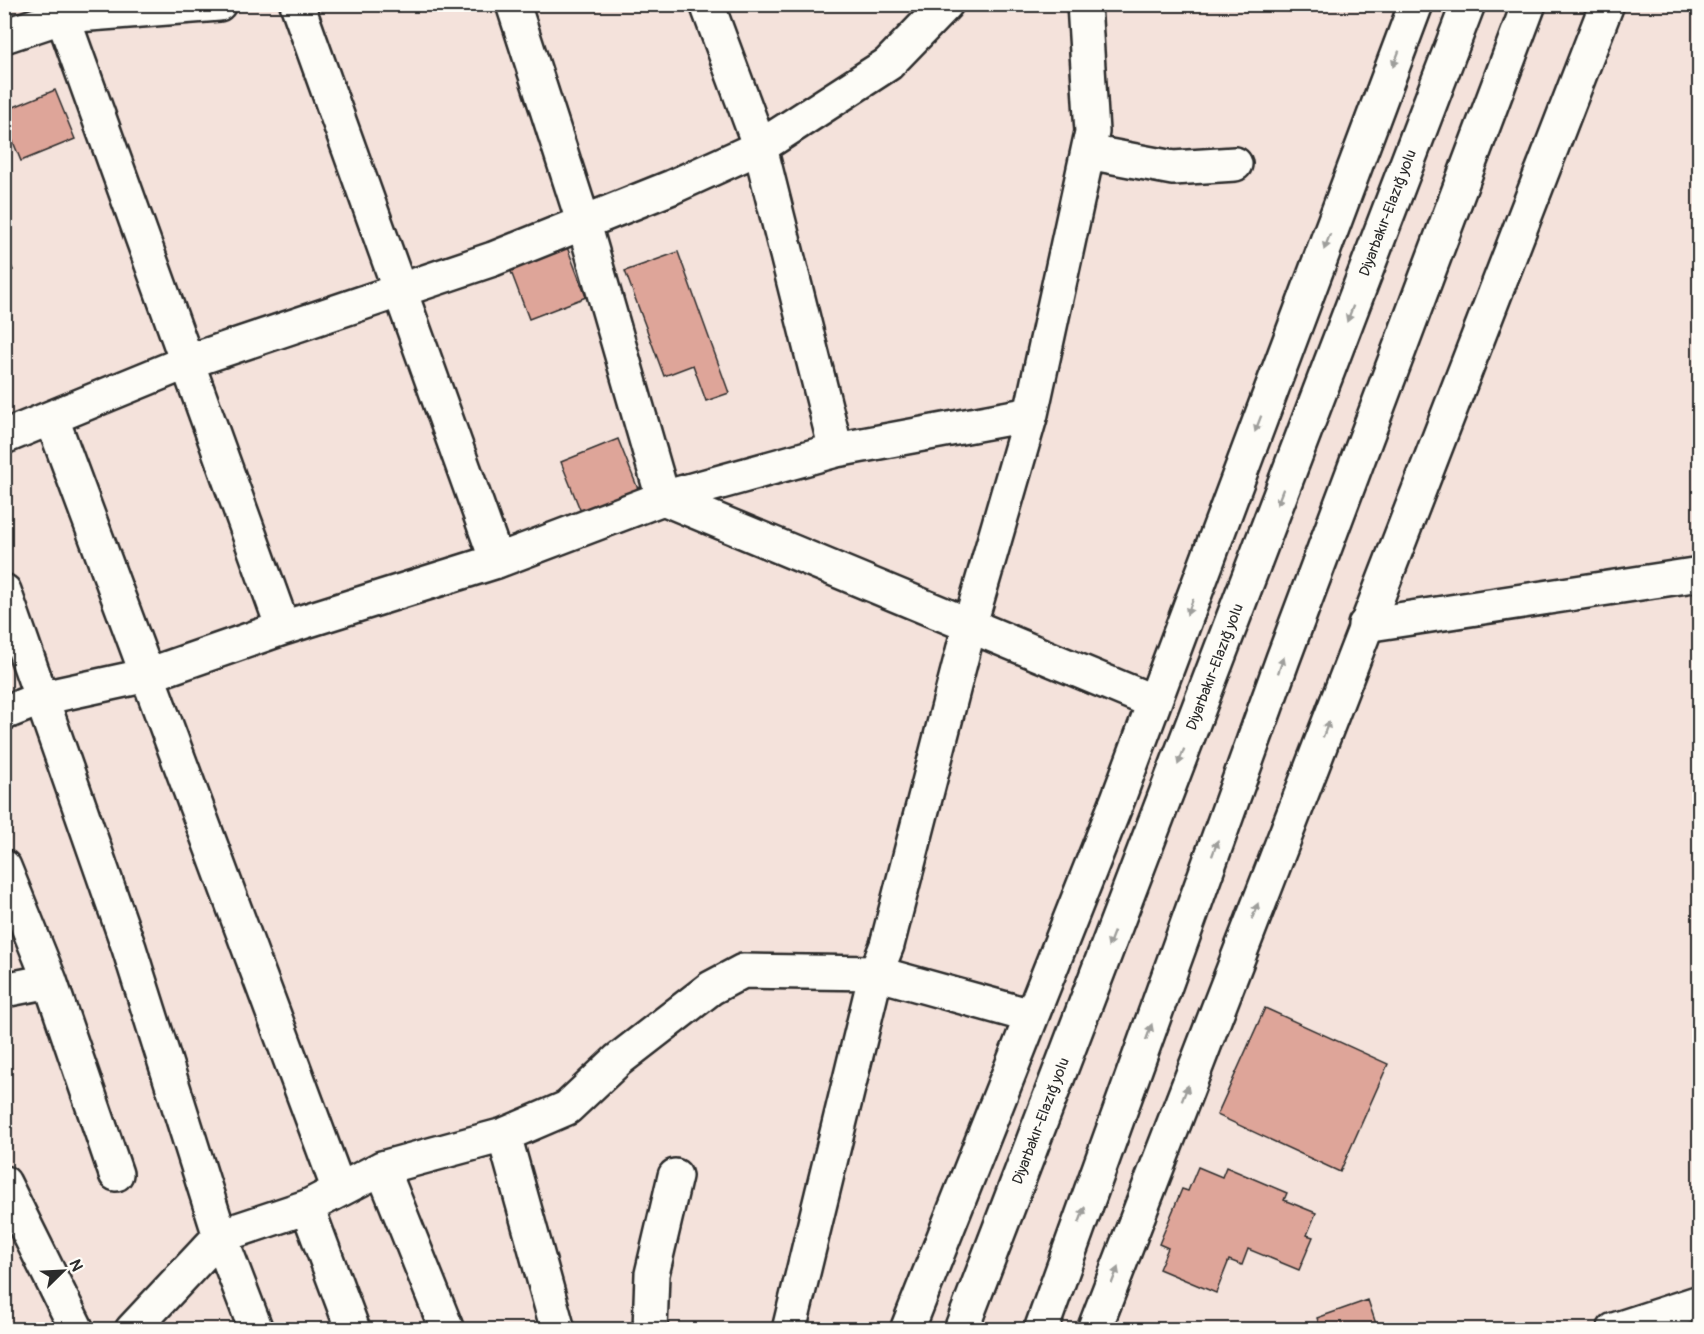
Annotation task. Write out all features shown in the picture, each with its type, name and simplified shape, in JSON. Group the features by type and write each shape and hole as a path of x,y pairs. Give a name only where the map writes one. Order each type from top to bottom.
{"main road":[{"path":"4,36 61,10 219,4"},
{"path":"297,4 497,561"},
{"path":"513,4 584,224 663,498"},
{"path":"706,4 760,147 836,450"},
{"path":"4,437 187,362 401,292 584,224 760,147 888,63 946,4"},
{"path":"789,1329 876,973 887,945 970,624 1030,414 1092,132 1084,4"},
{"path":"907,1329 1154,702 1416,4"},
{"name":"Diyarbakır-Elazığ yolu","path":"961,1329 1468,4"},
{"path":"1041,1329 1283,658 1529,4"},
{"path":"1095,1329 1365,625 1607,4"},
{"path":"61,10 283,628"},
{"path":"1088,152 1173,168 1235,164"},
{"path":"4,713 42,698 148,675 283,628 497,561 663,498 836,450 1030,414"},
{"path":"52,418 339,1190"},
{"path":"663,498 1154,702"},
{"path":"1365,625 1700,574"},
{"path":"4,591 129,948 220,1236 256,1329"},
{"path":"4,867 50,981 116,1174"},
{"path":"132,1329 220,1236 307,1207 382,1168 504,1135 567,1108 618,1060 711,988 743,971 876,973 1031,1016"},
{"path":"4,990 50,981"},
{"path":"504,1135 558,1329"},
{"path":"382,1168 447,1329"},
{"path":"650,1329 652,1274 675,1176"},
{"path":"4,1183 77,1329"},
{"path":"307,1207 353,1329"},
{"path":"1614,1329 1686,1313"}],"building":[{"path":"55,90 75,139 21,161 4,120 4,111"},
{"path":"567,247 586,297 529,319 510,269"},
{"path":"4,250 13,270 4,274"},
{"path":"678,252 729,393 706,401 693,365 664,376 625,271"},
{"path":"618,439 640,494 583,517 561,462"},
{"path":"1265,1008 1388,1064 1340,1172 1217,1115"},
{"path":"1198,1167 1222,1177 1226,1167 1287,1193 1284,1200 1316,1213 1307,1235 1313,1237 1299,1270 1248,1249 1242,1265 1229,1260 1216,1293 1159,1269 1168,1248 1159,1244 1182,1189 1188,1191"},
{"path":"1368,1300 1378,1330 1321,1330 1317,1318"}]}
